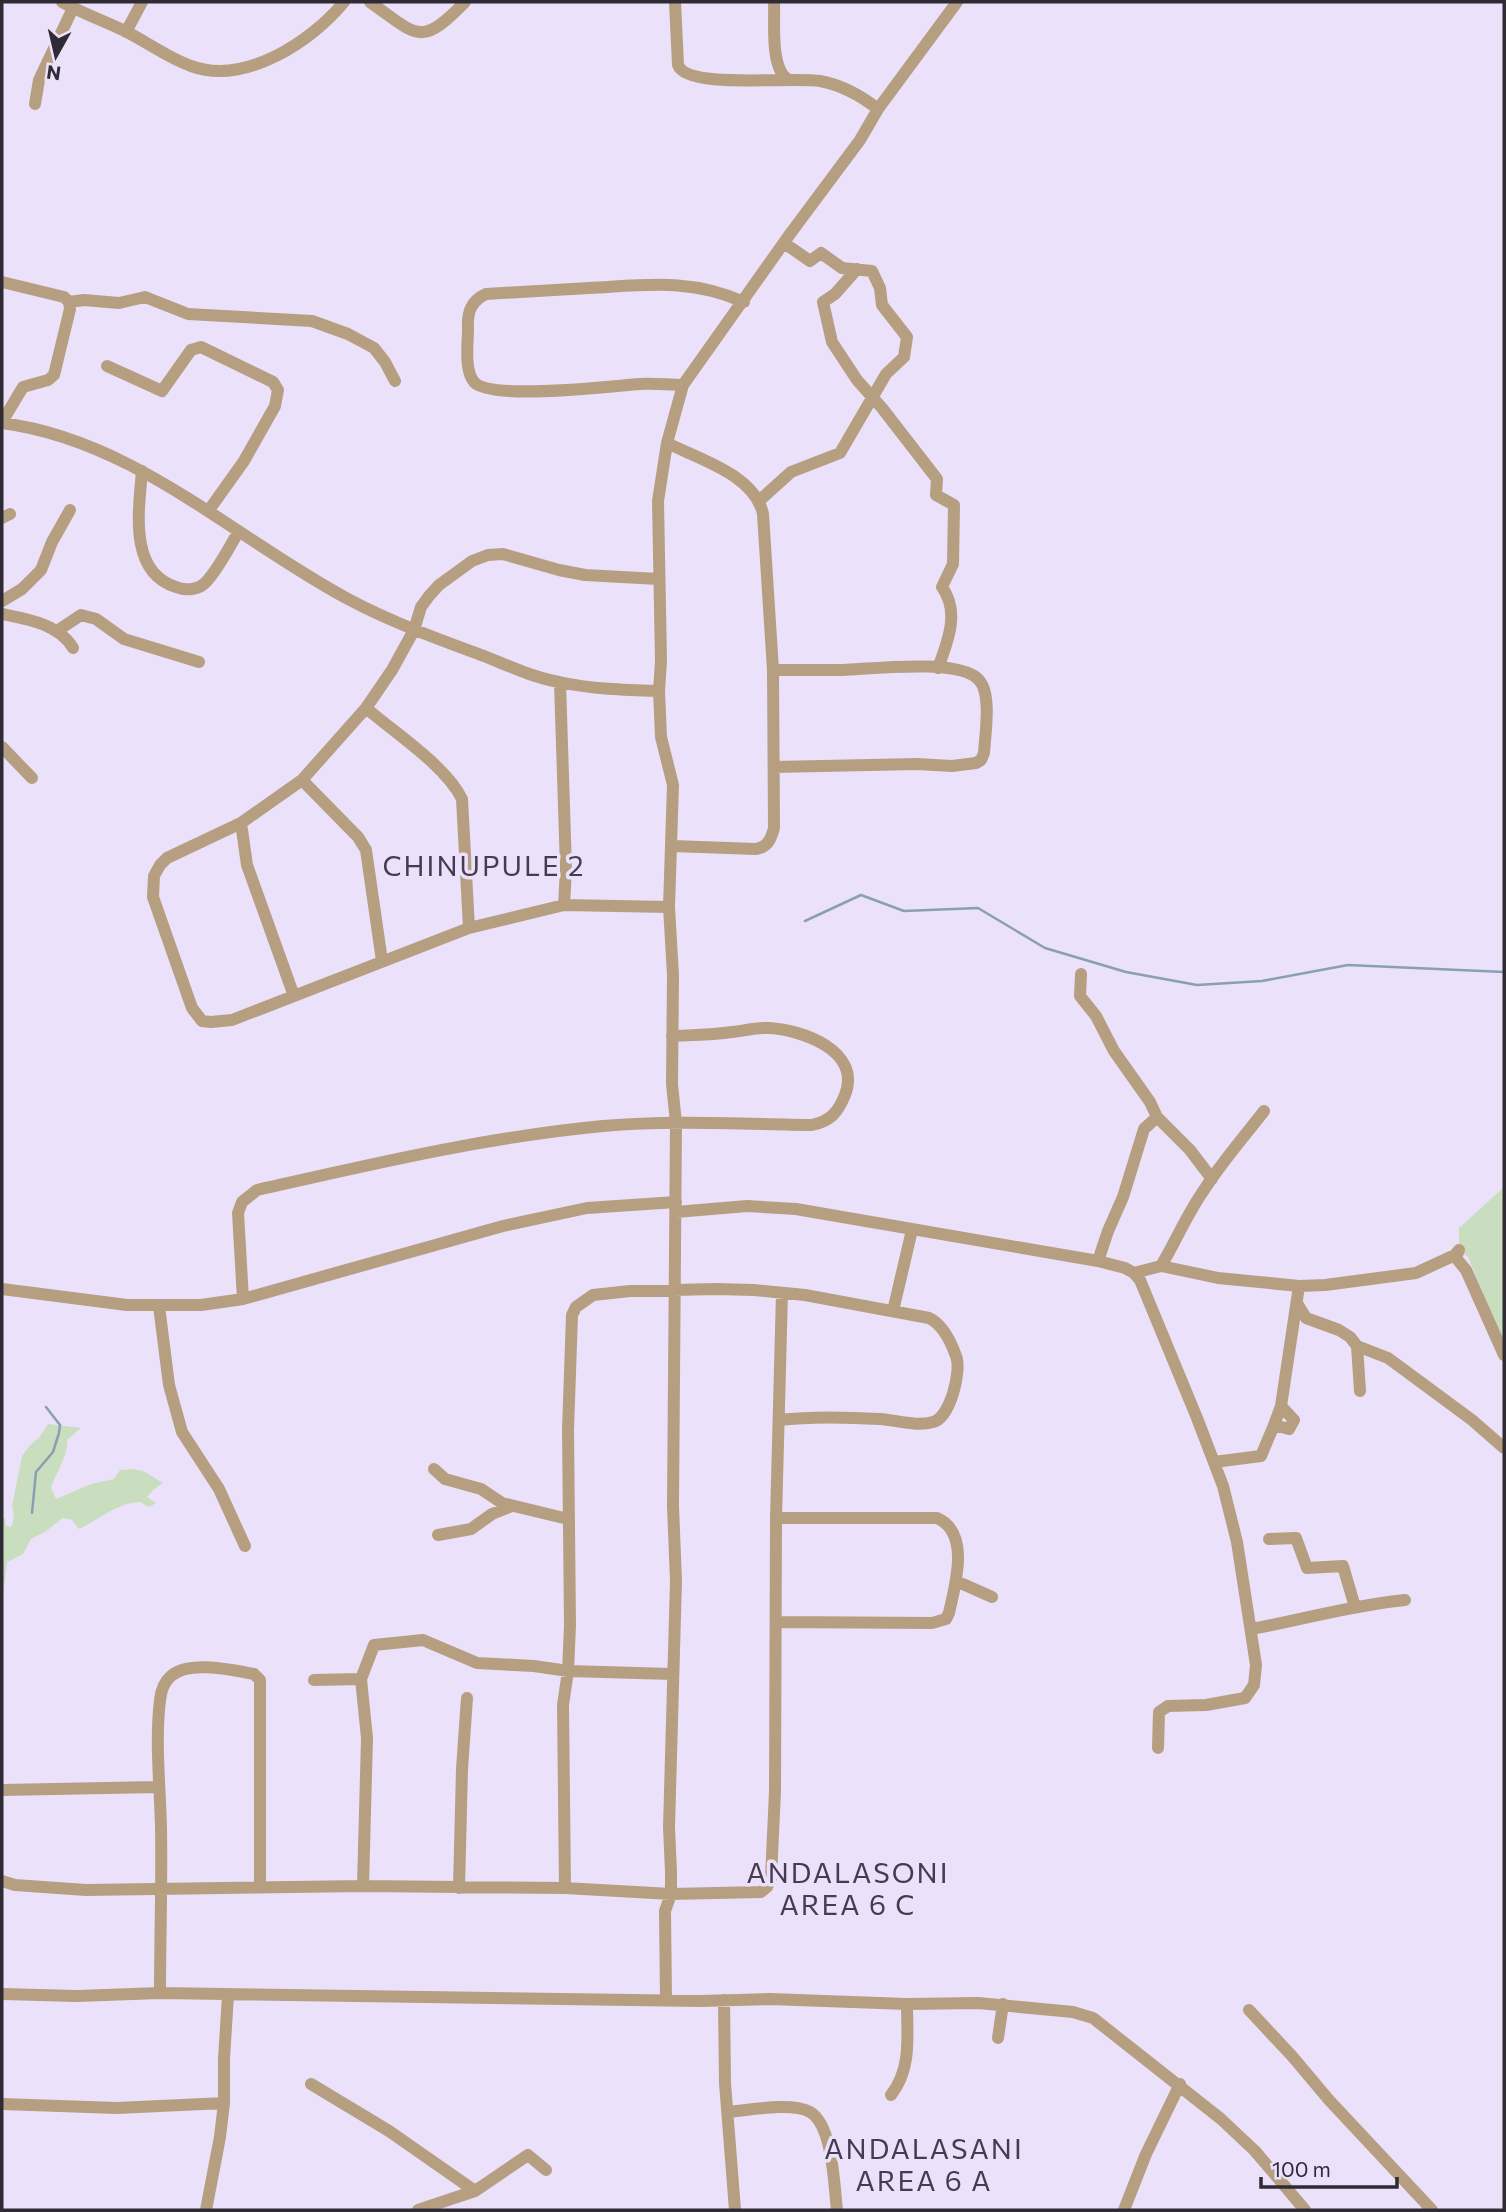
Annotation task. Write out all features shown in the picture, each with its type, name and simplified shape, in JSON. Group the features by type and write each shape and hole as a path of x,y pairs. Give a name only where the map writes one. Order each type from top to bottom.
{"street":[{"path":"126,32 142,2"},
{"path":"35,103 39,80 68,5 192,67 219,71 244,68 270,59 302,42 322,27 344,2"},
{"path":"370,2 405,27 425,34 433,31 465,2"},
{"path":"675,2 678,65 684,73 696,77 730,80 816,80 836,84 878,108"},
{"path":"775,2 776,59 780,74 787,79"},
{"path":"666,1999 665,1911 671,1894 668,1827 676,1581 673,1506 676,1123 672,1084 673,975 669,907 673,785 661,737 658,502 667,443 683,385 860,140 878,108 957,2"},
{"path":"760,500 791,472 841,453 886,374 904,357 908,337 883,305 880,288 872,271 842,268 821,253 810,261 784,243"},
{"path":"857,270 835,294 823,302 832,342 857,380 937,479 936,495 954,505 953,564 942,587 950,597 952,618 938,668"},
{"path":"2,282 64,297 69,302 70,309 54,375 48,380 23,387 2,423 47,430 142,471 209,510 347,598 414,630 524,673 560,682 627,691 659,691"},
{"path":"683,385 643,384 524,391 482,388 474,382 469,369 467,318 470,309 473,303 486,294 663,284 699,286 744,302"},
{"path":"69,302 84,300 119,303 145,297 188,314 312,321 348,334 374,348 395,382"},
{"path":"107,366 162,391 191,349 201,347 273,382 278,390 275,406 244,461 209,510"},
{"path":"667,443 729,474 760,500 773,670 774,828 769,843 762,848 672,846"},
{"path":"142,471 138,531 141,546 146,560 158,576 171,585 196,589 206,583 239,531"},
{"path":"2,601 22,589 41,570 52,542 71,510"},
{"path":"659,579 584,575 503,554 488,555 472,561 439,585 421,607 414,630 393,670 366,708 302,780 241,823 167,858 154,876 153,897 192,1008 202,1021 211,1022 232,1020 469,928 564,905 669,907"},
{"path":"2,614 26,619 57,631 68,639 73,648"},
{"path":"57,631 81,615 96,619 124,639 199,662"},
{"path":"773,670 846,670 884,666 938,668 971,674 980,680 984,689 986,720 984,753 976,763 952,766 917,764 774,767"},
{"path":"560,682 566,869 564,905"},
{"path":"366,708 456,786 462,799 469,928"},
{"path":"2,747 32,778"},
{"path":"302,780 358,837 366,850 383,961"},
{"path":"241,823 243,851 250,875 294,996"},
{"path":"1081,974 1080,996 1096,1016 1114,1051 1150,1102 1157,1117 1190,1150 1212,1179"},
{"path":"243,1299 238,1213 242,1202 257,1190 501,1138 606,1126 676,1123 811,1125 822,1123 839,1110 848,1089 845,1061 814,1040 789,1031 758,1028 730,1033 672,1036"},
{"path":"1161,1266 1179,1229 1212,1179 1264,1111"},
{"path":"1098,1261 1123,1197 1144,1129 1157,1117"},
{"path":"2,1289 127,1305 201,1305 243,1299 503,1226 586,1208 759,1207 796,1209 985,1240 1098,1261 1135,1273 1161,1266 1218,1278 1299,1286 1416,1273 1459,1250 1456,1258 1465,1270 1504,1355"},
{"path":"893,1311 912,1230"},
{"path":"1135,1273 1158,1320 1223,1486 1237,1542 1256,1665 1256,1677 1251,1693 1236,1701 1168,1706 1159,1712 1158,1748"},
{"path":"1214,1462 1261,1456 1274,1425 1289,1429 1294,1419 1281,1406 1299,1286"},
{"path":"565,1888 563,1705 570,1625 568,1430 572,1315 576,1307 593,1295 630,1290 754,1290 782,1293 935,1320 956,1354 957,1368 950,1405 940,1419 930,1423 810,1417 779,1420"},
{"path":"2,1881 15,1885 86,1890 363,1886 565,1888 671,1894 761,1892 771,1878 775,1791 776,1518 782,1293"},
{"path":"1297,1303 1306,1318 1350,1337 1357,1346 1388,1358 1472,1420 1504,1448"},
{"path":"159,1306 169,1385 182,1432 219,1489 245,1546"},
{"path":"1357,1346 1360,1391"},
{"path":"434,1469 445,1479 481,1489 502,1503 568,1519"},
{"path":"438,1535 471,1529 492,1514 512,1506"},
{"path":"776,1518 937,1518 952,1529 958,1566 949,1613 941,1622 776,1622"},
{"path":"1269,1539 1296,1538 1307,1568 1343,1566 1355,1607"},
{"path":"956,1581 992,1597"},
{"path":"1251,1629 1290,1623 1355,1607 1405,1600"},
{"path":"363,1886 367,1738 362,1679 374,1645 423,1640 477,1663 568,1671 672,1674"},
{"path":"160,1993 159,1701 163,1687 171,1676 189,1668 212,1668 254,1674 260,1680 260,1886"},
{"path":"314,1680 362,1679"},
{"path":"459,1888 467,1698"},
{"path":"2,1790 158,1787"},
{"path":"2,1994 780,1999 907,2004 1003,2004 1073,2012 1090,2016 1180,2084 1255,2151 1305,2210"},
{"path":"206,2210 224,2103 228,1995"},
{"path":"724,2000 723,2060 735,2210"},
{"path":"891,2095 898,2085 907,2059 907,2004"},
{"path":"998,2038 1003,2004"},
{"path":"1249,2010 1432,2210"},
{"path":"311,2084 389,2131 475,2191"},
{"path":"1124,2210 1146,2154 1180,2084"},
{"path":"2,2104 117,2108 224,2103"},
{"path":"728,2112 788,2107 811,2112 820,2121 829,2146 837,2210"},
{"path":"418,2210 475,2191 528,2155 546,2170"}],"green space":[{"path":"1503,1188 1504,1344 1468,1257 1459,1250 1459,1228"},
{"path":"48,1424 81,1428 67,1440 64,1457 51,1488 56,1499 91,1484 114,1479 120,1470 139,1470 163,1483 147,1497 156,1503 149,1507 140,1502 124,1505 79,1529 72,1520 63,1518 31,1539 23,1554 7,1562 2,1605 2,1516 6,1526 11,1527 14,1518 12,1506 22,1456"}],"waterway":[{"path":"805,921 861,895 904,911 978,908 1045,948 1126,972 1197,985 1262,981 1348,965 1504,972"},
{"path":"32,1513 36,1472 53,1452 59,1433 60,1425 46,1407"}],"district":[{"name":"CHINUPULE 2","path":"484,865"},
{"name":"ANDALASONI AREA 6 C","path":"848,1888"},
{"name":"ANDALASANI AREA 6 A","path":"924,2164"}]}
